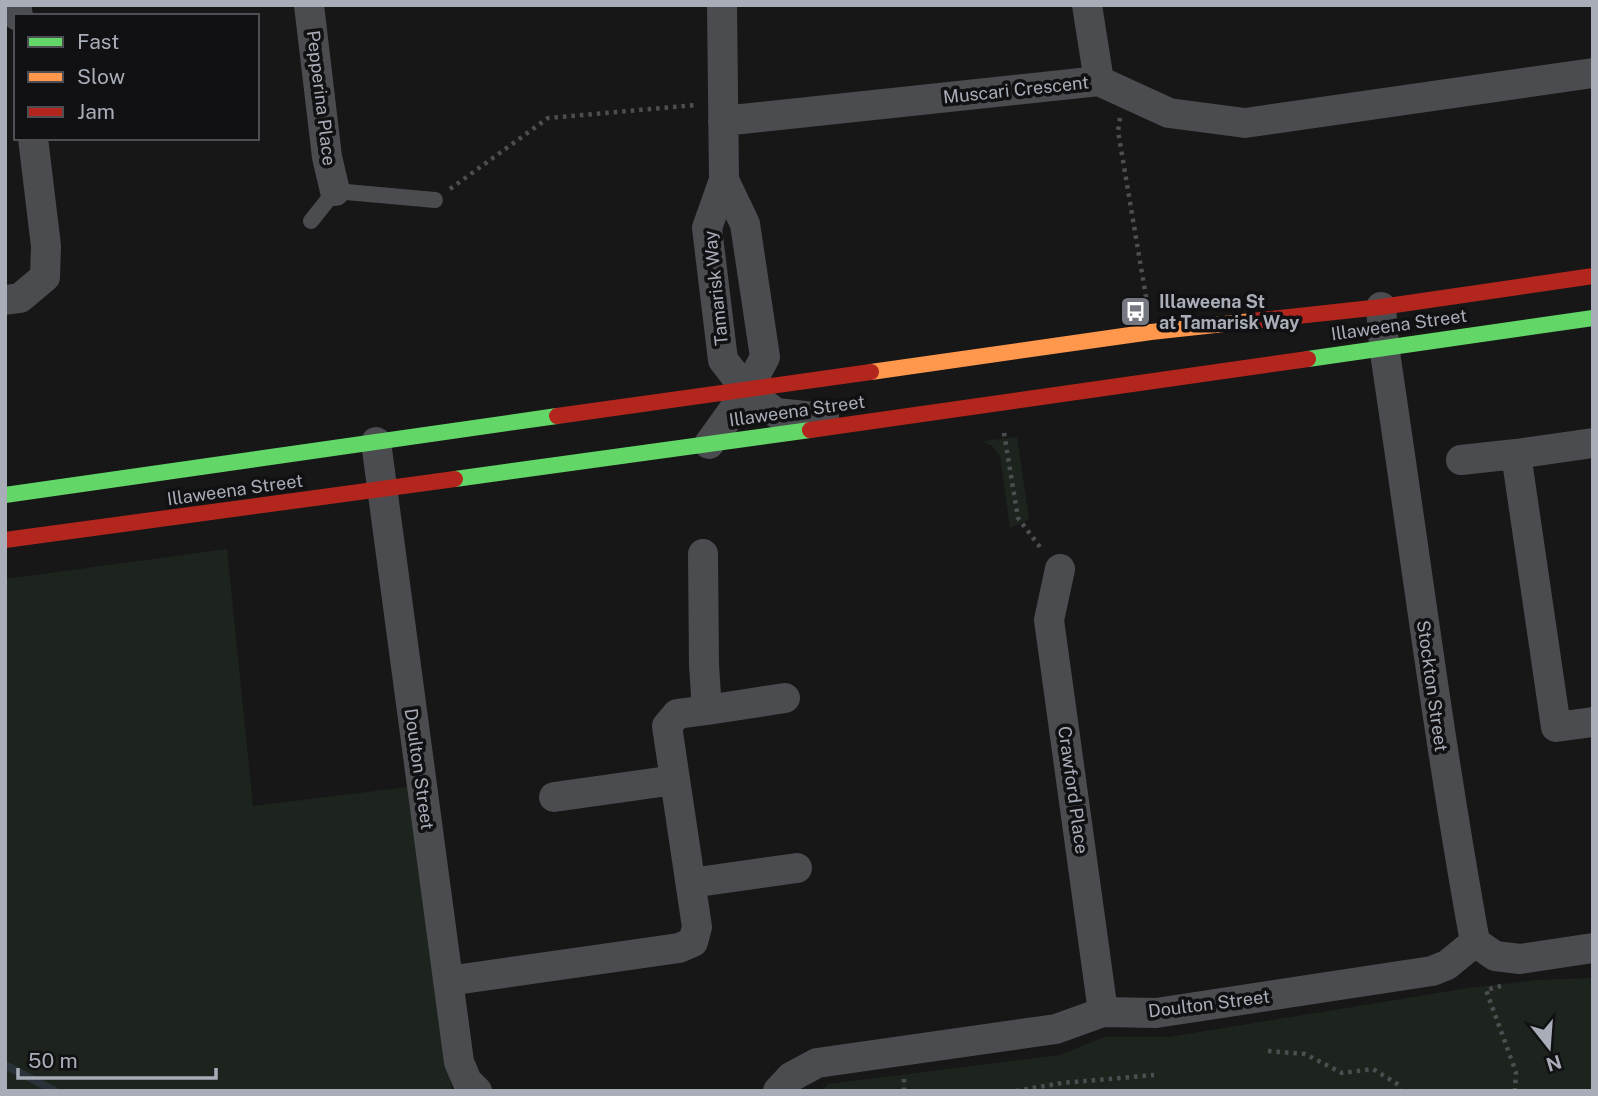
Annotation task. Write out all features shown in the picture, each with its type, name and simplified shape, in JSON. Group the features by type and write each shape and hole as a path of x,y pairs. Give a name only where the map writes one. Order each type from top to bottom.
{"main road":[{"name":"Illaweena Street","path":"5,495 1151,332 1381,307 1593,276"},
{"name":"Illaweena Street","path":"5,540 1593,318"}],"street":[{"name":"Pepperina Place","path":"309,5 327,157 335,191"},
{"name":"Tamarisk Way","path":"722,5 724,180 707,229 723,360 747,391 776,413 856,422"},
{"path":"1087,5 1099,81"},
{"name":"Muscari Crescent","path":"723,121 1099,81 1169,113 1245,123 1593,74"},
{"path":"5,300 20,298 45,277 46,246 33,140"},
{"name":"Tamarisk Way","path":"724,180 744,224 765,354"},
{"name":"Stockton Street","path":"1381,307 1384,346 1451,813 1475,942"},
{"path":"709,443 747,391 765,354 806,383"},
{"path":"681,400 723,360"},
{"name":"Doulton Street","path":"376,442 380,489 459,1062 467,1081 477,1091"},
{"path":"1461,460 1593,443"},
{"path":"1516,454 1556,727 1593,722"},
{"path":"704,554 704,665 707,710"},
{"name":"Crawford Place","path":"1060,569 1049,620 1103,1012"},
{"path":"448,981 679,948 693,942 697,927 667,726 677,714 785,698"},
{"path":"554,797 675,780"},
{"path":"691,883 797,868"},
{"path":"1475,942 1495,956 1520,959 1593,948"},
{"name":"Doulton Street","path":"778,1091 791,1077 817,1063 1056,1029 1103,1012 1156,1013 1432,971 1447,965 1475,942"}],"lane":[{"name":"Pepperina Place","path":"311,221 335,191 435,200"}],"path":[{"path":"1126,93 1118,131 1147,304"},
{"path":"435,200 548,118 695,104 723,121"},
{"path":"1003,432 1018,518 1035,543 1060,569"},
{"path":"1515,1091 1516,1072 1486,990 1519,982 1520,959"},
{"path":"1268,1051 1305,1054 1342,1073 1373,1069 1399,1086 1400,1091"},
{"path":"1016,1091 1062,1083 1154,1076"}],"shaded area":[{"path":"1017,437 1029,519 1010,528 1000,456 992,446 982,441"},
{"path":"227,549 253,806 407,787 452,1091 5,1091 5,579"},
{"path":"1593,978 1593,1091 822,1091 828,1084 1060,1055 1104,1037 1169,1037 1468,988 1536,980"}],"waterway":[{"path":"5,1065 55,1091"}],"traffic: fast":[{"path":"1308,359 1593,318"},
{"path":"5,495 557,416"},
{"path":"455,479 810,430"}],"traffic: slow":[{"path":"871,372 1151,332 1252,321"}],"traffic: jam":[{"path":"1252,321 1381,307 1593,276"},
{"path":"810,430 1308,359"},
{"path":"557,416 871,372"},
{"path":"5,540 455,479"}],"place":[{"name":"Illaweena St at Tamarisk Way","path":"1136,312"}]}
